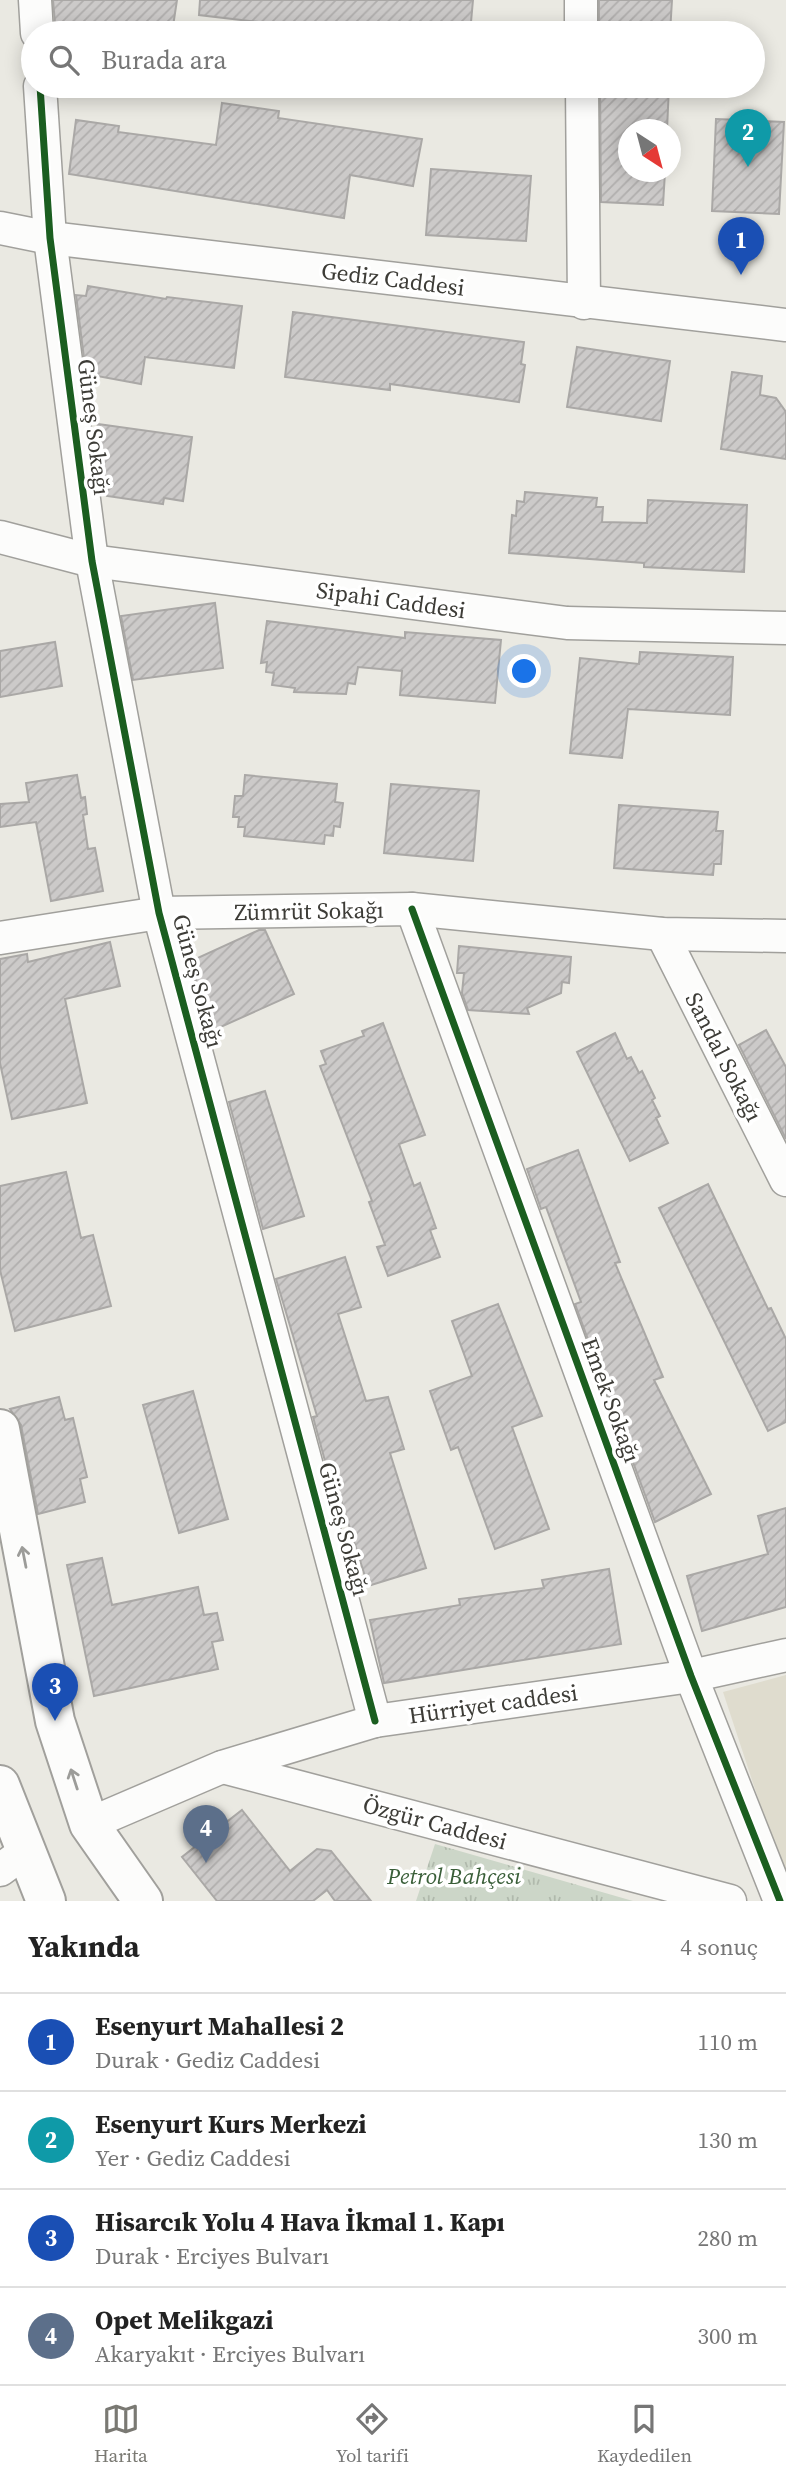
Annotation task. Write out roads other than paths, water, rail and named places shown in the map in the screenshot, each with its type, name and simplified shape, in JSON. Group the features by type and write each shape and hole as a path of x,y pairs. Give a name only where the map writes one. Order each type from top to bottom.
{"highway":[{"path":"0,1429 55,1721 89,1824 143,1901"},
{"path":"0,1785 13,1861 46,1901"}],"street":[{"path":"35,0 36,21"},
{"path":"581,0 582,21"},
{"name":"Güneş Sokağı","path":"41,98 50,238 92,561 159,912 375,1721"},
{"path":"582,98 584,303"},
{"name":"Gediz Caddesi","path":"0,228 50,238 786,325"},
{"name":"Sipahi Caddesi","path":"0,537 92,561 567,623 786,628"},
{"name":"Zümrüt Sokağı","path":"0,938 159,912 412,909 662,934 786,936"},
{"name":"Emek Sokağı","path":"412,909 691,1676 780,1901"},
{"name":"Sandal Sokağı","path":"662,934 786,1180"},
{"name":"Hürriyet caddesi","path":"89,1824 222,1767 375,1721 691,1676 786,1655"},
{"name":"Özgür Caddesi","path":"222,1767 730,1901"}],"place":[{"name":"Esenyurt Kurs Merkezi","path":"748,167"},
{"name":"Esenyurt Mahallesi 2","path":"741,275"},
{"name":"Hisarcık Yolu 4 Hava İkmal 1. Kapı","path":"55,1721"},
{"name":"Opet Melikgazi","path":"206,1863"}],"park label":[{"name":"Petrol Bahçesi","path":"454,1876"}]}
